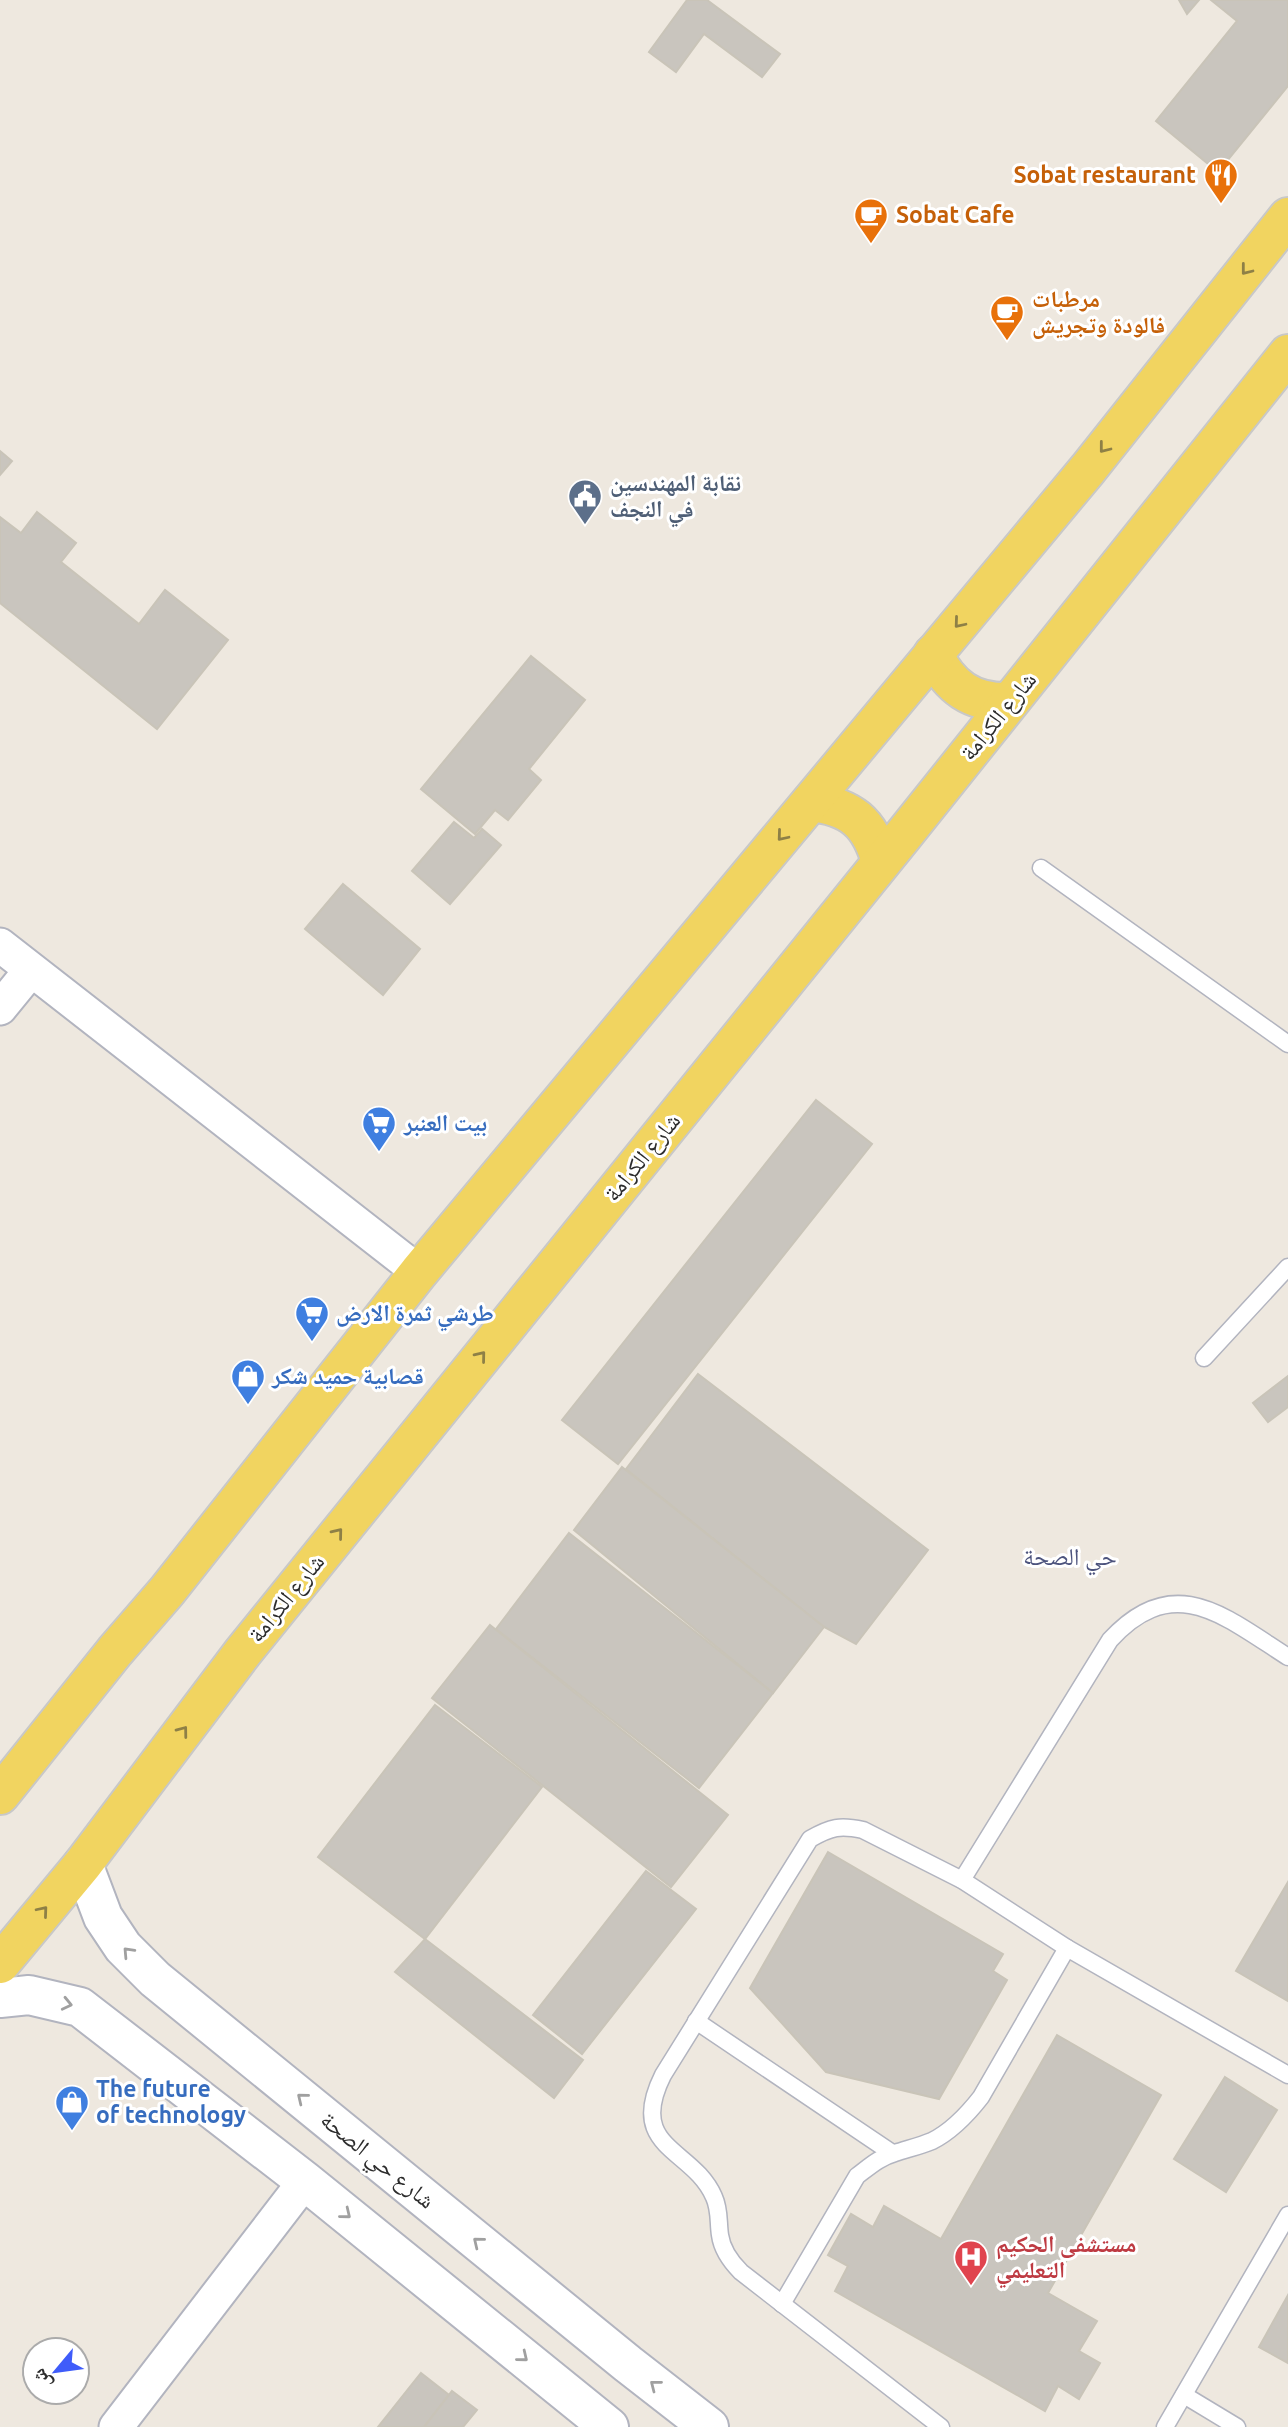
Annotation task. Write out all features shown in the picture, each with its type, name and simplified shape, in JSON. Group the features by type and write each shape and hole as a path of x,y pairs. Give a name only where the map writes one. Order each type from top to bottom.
{"main road":[{"path":"0,1795 115,1651 167,1591 419,1272 1088,469 1288,217"},
{"name":"شارع الكرامة","path":"0,1964 83,1864 250,1643 1288,354"},
{"path":"933,654 943,672 957,687 984,700 1010,702"},
{"path":"811,802 833,805 851,814 866,828 881,862"},
{"name":"شارع حي الصحة","path":"83,1864 103,1917 122,1947 155,1979 709,2427"},
{"path":"0,1998 29,1995 79,2007 305,2181 592,2422"}],"street":[{"path":"0,945 419,1272"},
{"path":"0,1008 31,970"},
{"path":"116,2427 305,2181"}],"lane":[{"path":"1041,868 1288,1044"},
{"path":"1204,1358 1288,1267"},
{"path":"962,1880 1110,1640 1124,1625 1141,1613 1161,1606 1202,1606 1221,1614 1288,1657"},
{"path":"941,2427 741,2272 724,2250 718,2209 707,2184 661,2142 654,2126 655,2091 810,1839 827,1830 845,1826 863,1830 962,1880 1067,1948 1288,2075"},
{"path":"782,2304 857,2176 892,2153 933,2140 967,2115 981,2097 1067,1948"},
{"path":"696,2021 892,2153"},
{"path":"1165,2427 1288,2215"},
{"path":"1184,2395 1237,2427"}],"building":[{"path":"687,0 707,0 780,54 762,77 704,34 676,72 649,52"},
{"path":"1179,0 1199,0 1187,14"},
{"path":"1211,0 1288,0 1288,86 1218,172 1156,121 1237,21"},
{"path":"0,451 12,461 0,475"},
{"path":"37,512 76,543 61,562 139,624 165,590 228,640 157,729 0,603 0,517 21,533"},
{"path":"531,656 585,700 529,769 541,780 508,820 495,810 475,834 421,789"},
{"path":"454,822 474,838 482,829 501,845 450,904 412,871"},
{"path":"343,884 420,949 383,995 305,929"},
{"path":"816,1100 872,1144 618,1464 562,1420"},
{"path":"698,1374 928,1550 856,1644 824,1627 626,1469"},
{"path":"1288,1376 1288,1407 1268,1422 1253,1403"},
{"path":"622,1467 824,1627 773,1693 574,1530"},
{"path":"569,1533 773,1693 699,1788 496,1629"},
{"path":"490,1625 728,1815 671,1887 432,1698"},
{"path":"435,1705 542,1787 425,1939 318,1857"},
{"path":"828,1852 1003,1954 993,1971 1007,1980 939,2099 826,2072 750,1988"},
{"path":"646,1871 696,1909 582,2054 533,2015"},
{"path":"1288,1882 1288,2001 1236,1971"},
{"path":"425,1939 583,2060 554,2098 395,1972"},
{"path":"1057,2035 1161,2095 1048,2293 1097,2321 1079,2351 1100,2363 1079,2399 1058,2386 1045,2411 835,2291 848,2266 828,2255 851,2214 873,2227 884,2206 941,2239"},
{"path":"1225,2077 1277,2110 1226,2192 1174,2159"},
{"path":"1288,2295 1288,2363 1259,2347"},
{"path":"421,2373 449,2395 424,2427 378,2427"},
{"path":"452,2391 477,2410 463,2427 424,2427"}],"place":[{"name":"Sobat restaurant","path":"1221,205"},
{"name":"Sobat Cafe","path":"871,245"},
{"name":"مرطبات فالودة وتجريش","path":"1007,342"},
{"name":"نقابة المهندسين في النجف","path":"585,526"},
{"name":"بيت العنبر","path":"379,1153"},
{"name":"طرشي ثمرة الارض","path":"312,1343"},
{"name":"قصابية حميد شكر","path":"248,1406"},
{"name":"The future of technology","path":"72,2132"},
{"name":"مستشفى الحكيم التعليمي","path":"971,2287"}],"district":[{"name":"حي الصحة","path":"1070,1557"}]}
